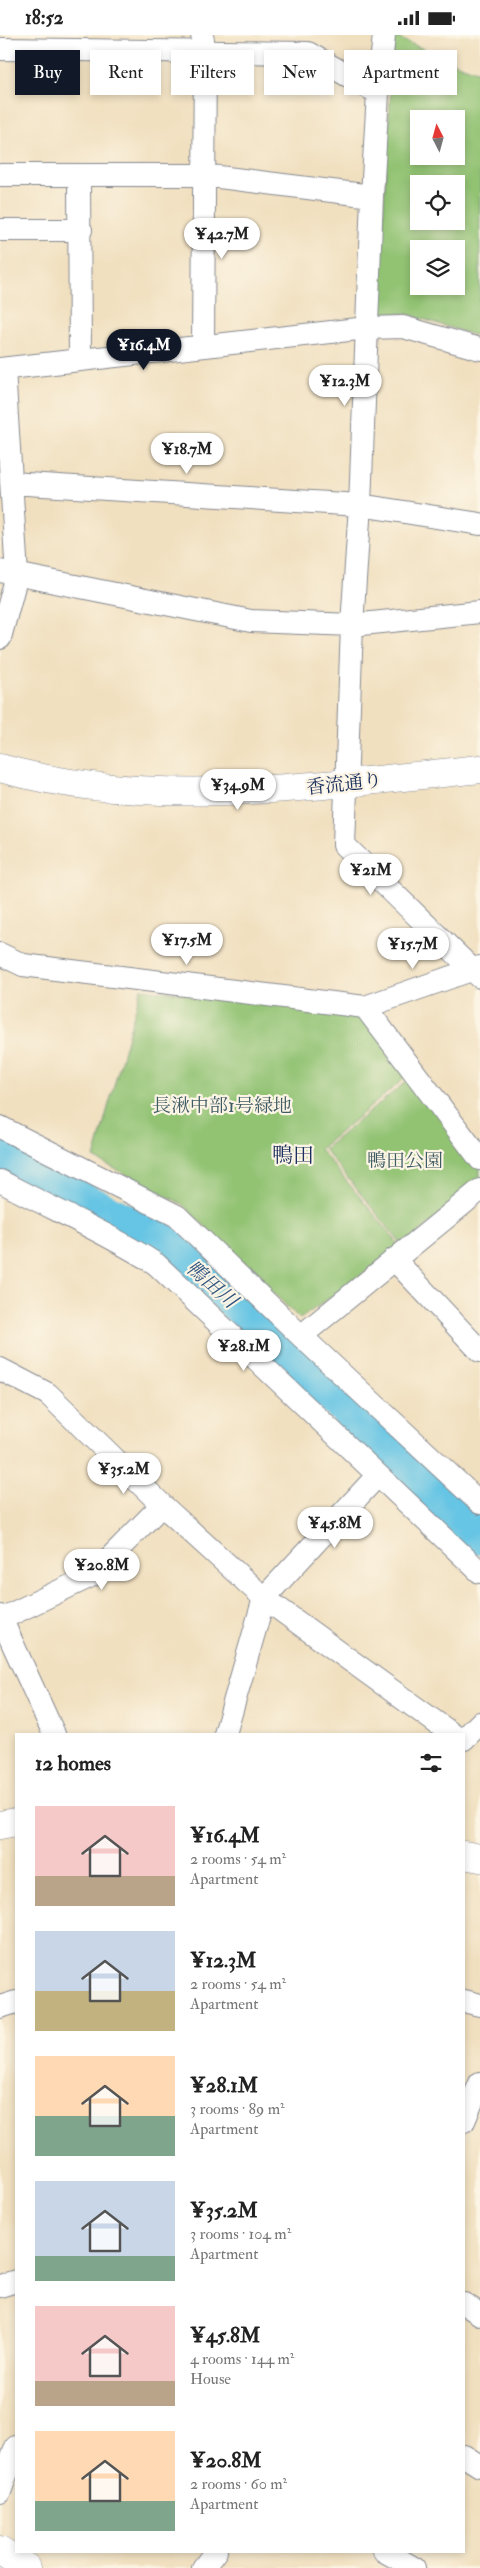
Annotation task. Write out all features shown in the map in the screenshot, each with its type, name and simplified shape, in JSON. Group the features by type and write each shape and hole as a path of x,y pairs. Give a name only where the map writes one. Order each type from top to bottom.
{"street":[{"path":"382,50 384,35"},
{"path":"203,345 204,44"},
{"path":"0,49 204,44 308,53 344,74"},
{"path":"0,955 24,965 365,1007 478,971 344,845 352,625 360,505 378,95"},
{"path":"0,175 79,177 203,175 372,196"},
{"path":"79,177 81,230 80,360"},
{"path":"0,230 81,230"},
{"path":"0,638 8,573 11,483 2,369 367,328 403,327 480,349"},
{"path":"11,483 360,505 480,524"},
{"path":"8,573 251,621 352,625 480,612"},
{"name":"香流通り","path":"0,768 33,777 149,791 269,790 480,769"},
{"path":"365,1007 480,1159"},
{"path":"0,1127 177,1216 301,1336 480,1503"},
{"path":"0,1181 52,1209 120,1241 156,1264 480,1573"},
{"path":"301,1336 480,1190"},
{"path":"394,1259 480,1351"},
{"path":"0,1369 48,1394 162,1505 264,1599 451,1733"},
{"path":"225,1733 264,1599 378,1475"},
{"path":"54,1733 1,1617 93,1575 162,1505"},
{"path":"465,1738 480,1723"},
{"path":"0,1825 15,1822"},
{"path":"465,1855 480,1857"},
{"path":"465,2001 480,2005"},
{"path":"0,2007 15,2002"},
{"path":"465,2119 480,2083"},
{"path":"0,2286 15,2281"},
{"path":"465,2305 480,2314"},
{"path":"0,2492 15,2450"},
{"path":"465,2457 480,2466"},
{"path":"0,2550 27,2568"},
{"path":"203,2568 214,2553"},
{"path":"388,2553 414,2568"}],"green space":[{"path":"394,36 426,50 393,50"},
{"path":"457,64 480,72 480,337 407,314 380,313 390,95 457,95"},
{"name":"長湫中部1号緑地","path":"141,989 365,1012 411,1073 320,1149 401,1247 300,1319 182,1204 94,1158"},
{"name":"鴨田公園","path":"413,1076 480,1167 480,1181 403,1246 324,1149"}],"waterway":[{"name":"鴨田川","path":"0,1158 161,1239 232,1300 480,1537"}],"district":[{"name":"鴨田","path":"293,1155"}]}
